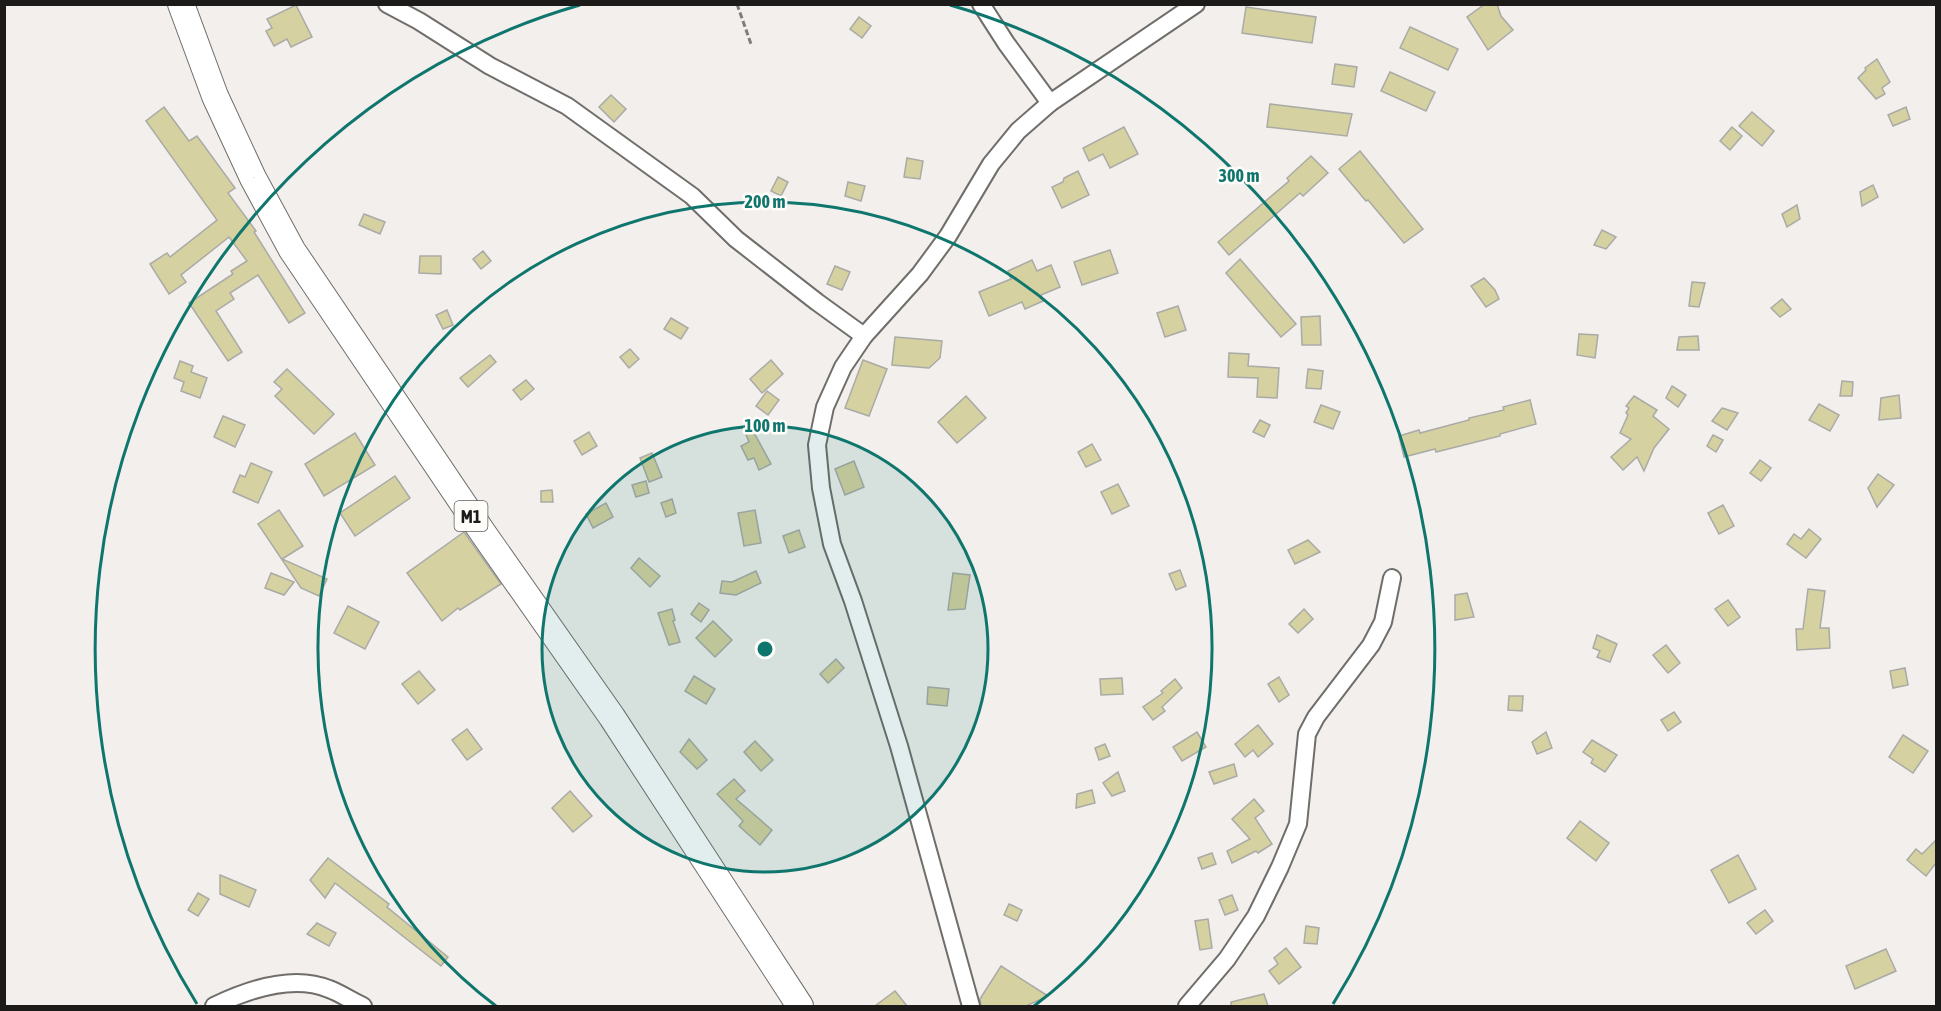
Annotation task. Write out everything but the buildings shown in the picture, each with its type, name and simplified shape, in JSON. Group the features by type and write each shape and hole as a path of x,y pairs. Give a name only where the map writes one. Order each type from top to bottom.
{"highway":[{"name":"M1","path":"181,4 215,96 253,178 292,250 483,533 612,717 800,1006"}],"street":[{"path":"387,4 419,21 490,66 567,106 692,196 736,238 816,302 864,336"},
{"path":"981,4 1050,103"},
{"path":"971,1006 899,746 853,601 832,544 821,488 817,445 825,407 843,368 864,336 920,274 948,236 969,197 991,164 1018,131 1050,103 1196,4"},
{"path":"1187,1006 1227,959 1256,916 1280,867 1298,824 1307,734 1316,717 1371,645 1383,622 1392,578"},
{"path":"214,1006 270,986 297,983 327,988 363,1006"}],"path":[{"path":"737,4 751,44"}]}
